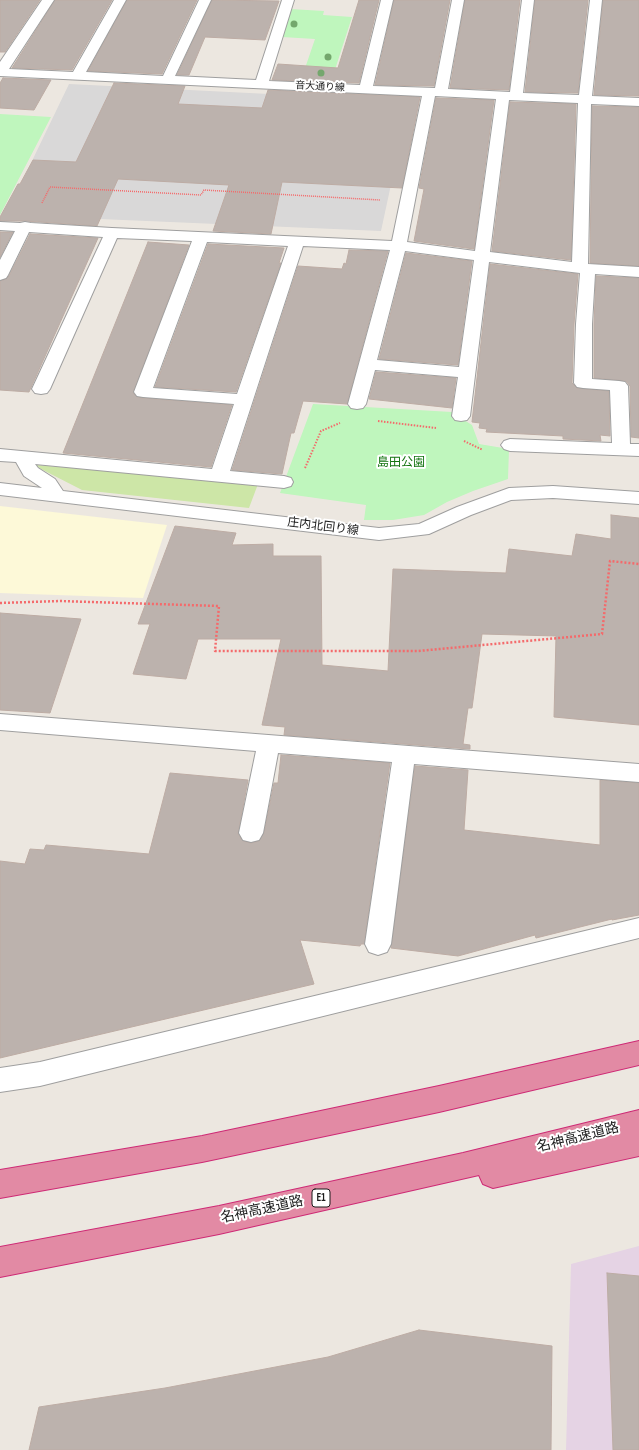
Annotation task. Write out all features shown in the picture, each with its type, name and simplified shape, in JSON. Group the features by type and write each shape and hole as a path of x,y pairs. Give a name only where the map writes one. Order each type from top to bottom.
{"highway":[{"path":"0,1184 210,1147 439,1099 639,1053"},
{"name":"名神高速道路","path":"0,1262 219,1220 463,1166 639,1123"},
{"path":"219,1220 470,1178 639,1143"}],"street":[{"path":"0,72 48,0"},
{"path":"77,76 120,0"},
{"path":"167,80 206,0"},
{"path":"261,84 288,0"},
{"path":"366,89 387,0"},
{"path":"354,411 399,246 408,201 458,0"},
{"path":"461,416 482,258 509,96 528,0"},
{"path":"596,0 585,99 583,383 619,386 621,450"},
{"name":"音大通り線","path":"0,72 639,102"},
{"path":"0,226 112,233 399,246 482,258 584,269 639,272"},
{"path":"0,275 28,227"},
{"path":"41,389 112,233"},
{"path":"201,237 143,392 245,400"},
{"path":"219,475 298,242"},
{"path":"368,364 467,373"},
{"path":"510,445 639,450"},
{"path":"0,455 284,482"},
{"path":"29,458 31,472 48,483 57,495"},
{"name":"庄内北回り線","path":"0,489 379,534 422,530 464,511 509,494 554,492 639,498"},
{"path":"0,722 639,773"},
{"path":"251,833 268,744"},
{"path":"378,944 404,754"},
{"path":"0,1080 40,1074 639,928"}],"path":[{"path":"28,227 50,187 201,195 204,190 408,201"},
{"path":"284,482 301,478 321,431 354,411 440,429"},
{"path":"461,439 481,449 504,452 510,445"},
{"path":"0,603 60,601 219,606 215,651 418,651 602,634 610,561 639,564"}],"shaded area":[{"path":"69,84 409,101 381,231 6,215"},
{"path":"0,506 167,525 143,598 0,593"},
{"path":"639,1246 639,1450 566,1450 571,1264"}],"green space":[{"path":"290,9 324,11 323,15 352,17 331,82 301,80 315,39 282,37"},
{"path":"0,114 51,117 0,215"},
{"name":"島田公園","path":"313,404 452,412 452,418 464,420 472,425 479,444 509,449 508,479 447,502 424,515 393,520 364,520 366,505 280,493"},
{"path":"36,465 258,484 249,508 82,490"}],"building":[{"path":"0,0 40,0 5,52 0,52"},
{"path":"55,0 112,0 72,70 12,68"},
{"path":"127,0 197,0 162,74 88,71"},
{"path":"212,0 279,1 265,40 205,37 189,75 177,75"},
{"path":"359,0 379,0 359,83 272,80 278,64 338,68"},
{"path":"394,0 450,0 434,86 375,85"},
{"path":"465,0 520,0 509,90 450,88"},
{"path":"535,0 588,0 578,93 525,92"},
{"path":"603,0 639,0 639,96 594,95"},
{"path":"3,78 51,80 34,110 0,108 0,83"},
{"path":"114,83 185,86 178,104 262,108 268,90 420,97 402,188 282,182 271,234 213,231 229,185 118,179 97,226 25,221 0,221 0,217 33,160 76,162"},
{"path":"436,98 494,100 474,249 414,241 424,189 419,188"},
{"path":"510,102 576,104 571,260 492,251"},
{"path":"592,106 639,107 639,266 590,263"},
{"path":"0,232 13,232 0,257"},
{"path":"30,234 98,238 29,392 0,390 0,281 9,276"},
{"path":"148,242 189,245 133,393 137,397 143,398 232,405 211,467 63,453"},
{"path":"208,244 284,248 279,263 281,263 236,392 155,387"},
{"path":"349,250 388,251 347,404 303,401 294,433 291,433 282,474 232,470 298,266 342,269 344,263 346,264"},
{"path":"406,253 472,261 458,365 379,359"},
{"path":"490,264 578,274 574,324 572,383 577,388 609,391 610,436 600,435 601,441 563,439 563,436 486,432 487,429 479,428 480,423 472,422"},
{"path":"596,276 639,278 639,438 631,437 630,386 626,381 594,378"},
{"path":"376,372 456,378 452,408 369,399"},
{"path":"611,515 639,518 639,725 554,717 556,636 482,634 472,708 468,708 463,744 470,745 470,749 284,735 285,727 262,725 281,639 198,639 186,679 133,674 150,624 138,624 175,526 236,533 232,545 273,544 273,556 321,556 322,665 388,671 393,569 506,573 509,549 572,556 576,534 611,539"},
{"path":"0,613 81,619 50,713 0,710"},
{"path":"281,755 390,763 364,944 361,944 360,946 300,940 314,984 0,1058 0,861 25,864 30,849 44,850 46,845 149,854 170,773 248,780 238,834 243,841 251,843 259,841 264,833 274,783 278,783"},
{"path":"415,766 468,770 464,830 600,845 600,780 639,783 639,915 612,919 536,938 535,935 458,956 391,948"},
{"path":"607,1273 639,1276 639,1450 613,1450"},
{"path":"419,1330 552,1346 551,1450 29,1450 39,1407 165,1388 328,1357"}]}
